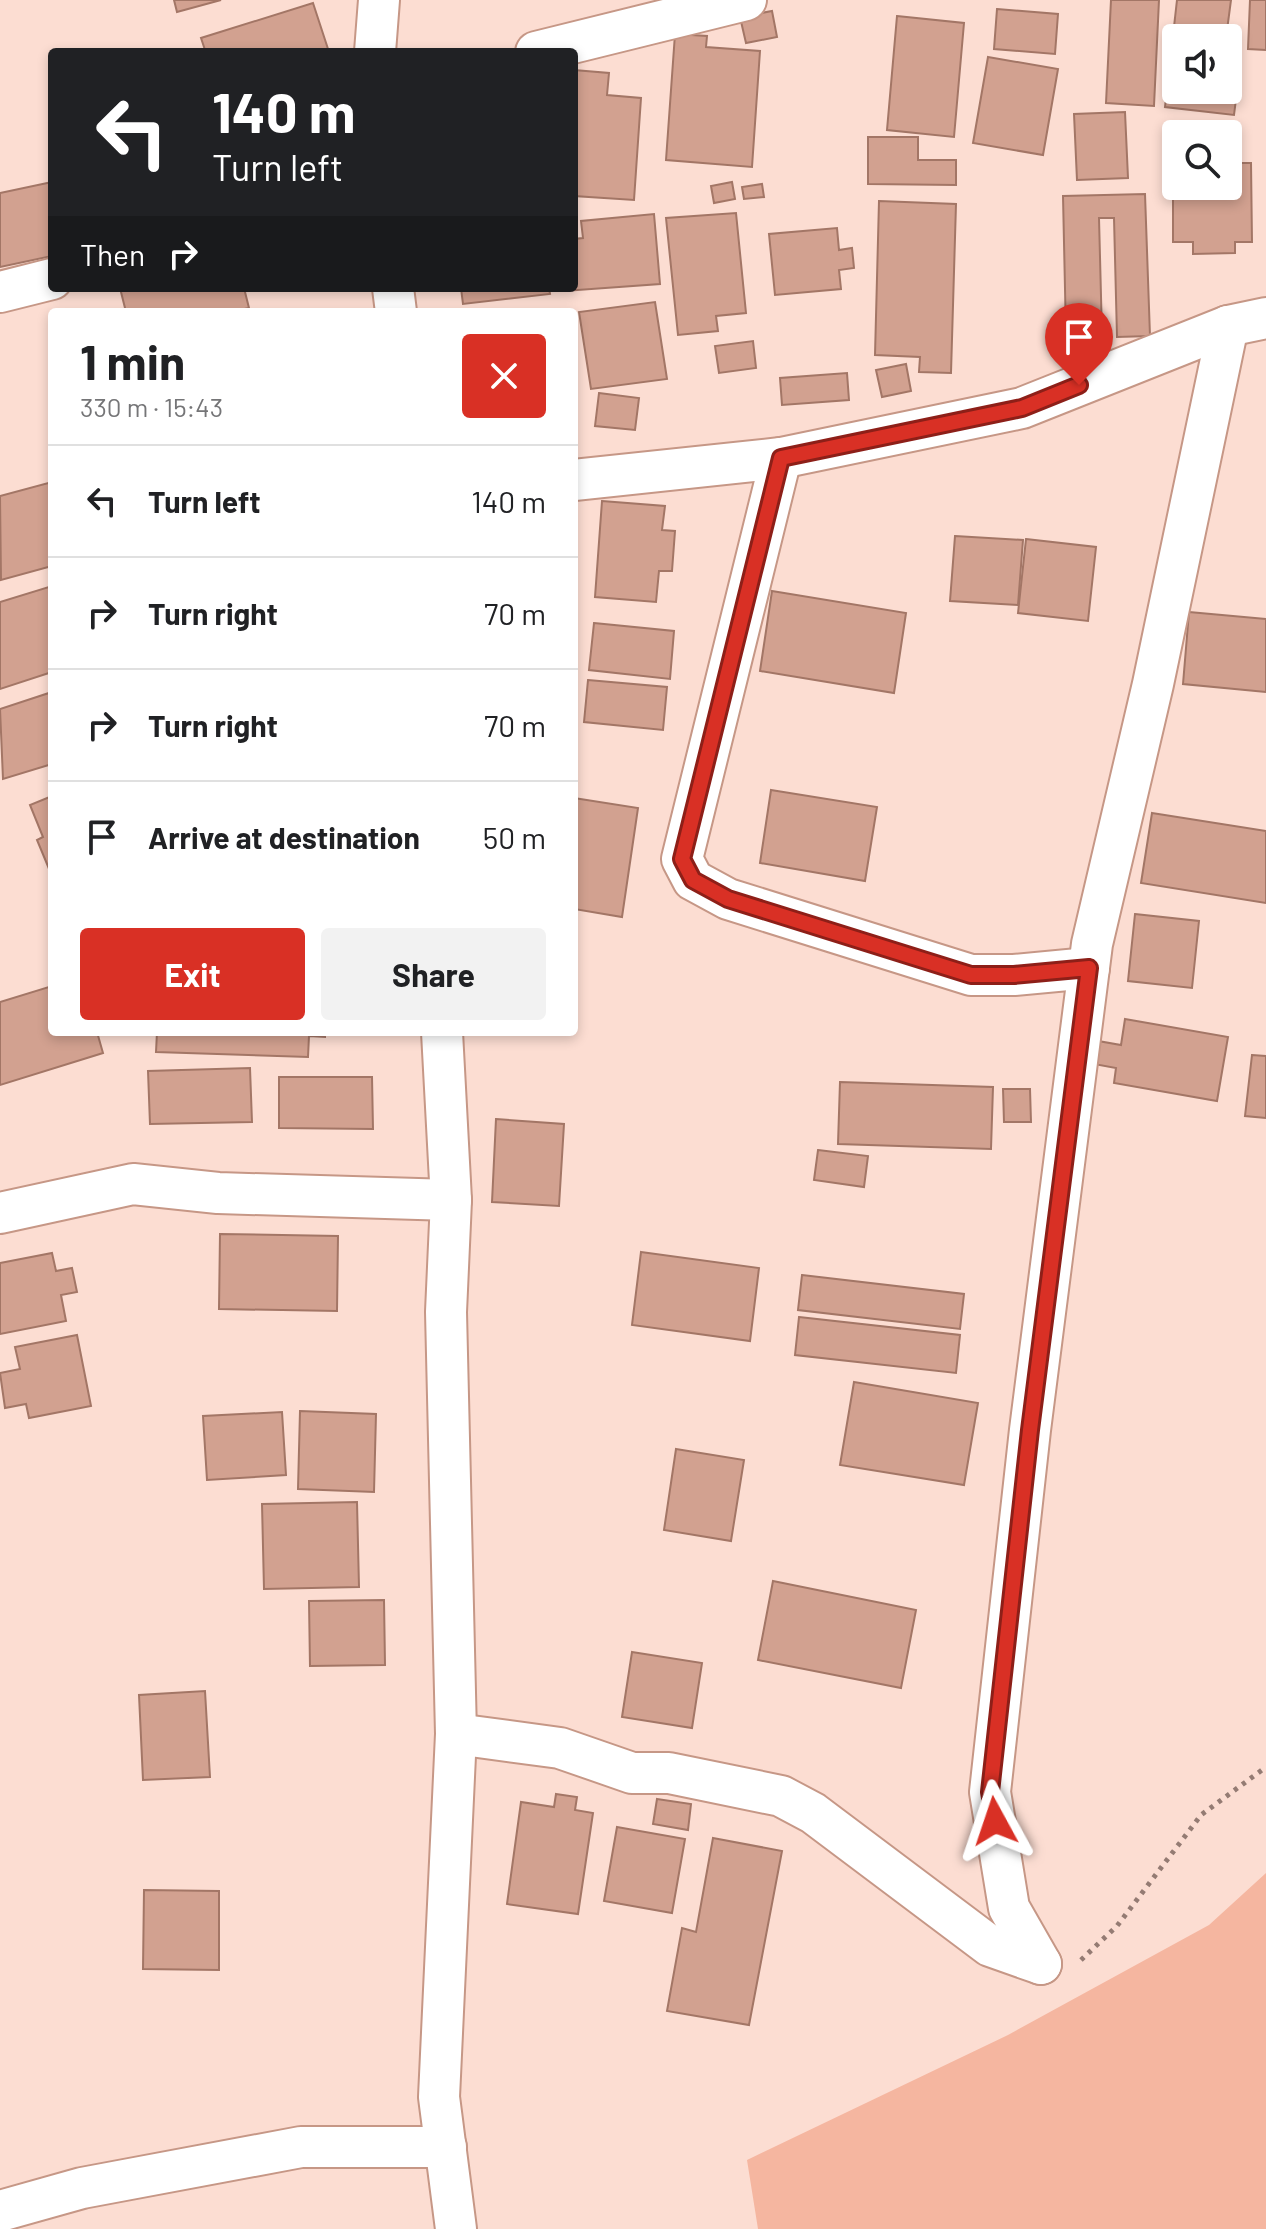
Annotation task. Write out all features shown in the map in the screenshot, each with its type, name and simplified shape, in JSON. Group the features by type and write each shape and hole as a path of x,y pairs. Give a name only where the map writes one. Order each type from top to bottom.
{"street":[{"path":"375,48 379,0"},
{"path":"552,48 746,0"},
{"path":"0,292 48,280"},
{"path":"578,480 781,458 1022,408 1228,326 1266,318"},
{"path":"1041,1964 1009,1908 990,1792 1032,1415 1089,968 1228,326"},
{"path":"781,458 682,859 693,880 728,899 971,975 1014,975 1089,968"},
{"path":"442,1036 451,1200 446,1312 456,1734 439,2097 456,2229"},
{"path":"0,1213 133,1184 218,1193 451,1200"},
{"path":"456,1734 560,1748 632,1773 669,1773 781,1796 813,1813 990,1946 1041,1964"},
{"path":"0,2211 82,2188 301,2147 446,2147"}],"path":[{"path":"1041,1964 1080,1961 1117,1926 1201,1815 1266,1767"}],"shaded area":[{"path":"1266,1873 1266,2229 758,2229 747,2160 1008,2035 1209,1925"}],"building":[{"path":"174,0 221,0 177,12"},
{"path":"1111,0 1159,0 1154,106 1106,103"},
{"path":"1177,0 1231,0 1228,24 1174,24"},
{"path":"1250,0 1266,0 1266,50 1248,49"},
{"path":"313,3 328,48 204,48 201,38"},
{"path":"997,9 1058,14 1055,54 994,49"},
{"path":"772,11 777,37 746,43 740,17"},
{"path":"897,16 964,23 954,137 887,130"},
{"path":"675,34 707,36 706,47 760,51 752,167 666,160"},
{"path":"988,57 1058,69 1043,155 973,143"},
{"path":"578,70 609,73 607,95 641,98 634,200 578,196"},
{"path":"1165,104 1235,104 1234,115 1165,107"},
{"path":"1125,112 1128,178 1077,180 1074,114"},
{"path":"868,137 918,137 918,160 956,160 956,185 868,184"},
{"path":"1242,163 1251,163 1252,242 1235,242 1235,253 1193,254 1193,242 1173,242 1173,200 1242,200"},
{"path":"732,182 735,199 714,203 711,186"},
{"path":"48,183 48,257 0,267 0,193"},
{"path":"762,184 764,197 744,199 742,187"},
{"path":"1145,194 1150,336 1117,337 1114,218 1099,218 1102,335 1066,335 1063,196"},
{"path":"879,201 956,204 951,373 919,372 920,357 875,355"},
{"path":"736,213 746,313 716,316 718,331 678,335 666,218"},
{"path":"654,214 660,284 578,290 578,239 583,238 581,221"},
{"path":"837,228 839,250 852,248 854,268 839,270 841,289 775,295 769,234"},
{"path":"121,292 245,292 249,308 125,308"},
{"path":"462,292 550,294 463,304"},
{"path":"655,302 667,379 591,389 579,312"},
{"path":"753,341 756,368 719,373 715,346"},
{"path":"906,364 911,391 882,397 876,370"},
{"path":"847,373 849,400 782,405 780,378"},
{"path":"599,393 639,398 635,430 595,426"},
{"path":"48,483 48,567 1,580 0,496"},
{"path":"602,501 665,506 662,530 675,531 672,571 659,571 656,602 595,597"},
{"path":"955,536 1023,540 1018,605 950,601"},
{"path":"1026,539 1096,547 1088,621 1018,613"},
{"path":"48,587 48,673 0,689 0,602"},
{"path":"772,591 906,613 894,693 760,671"},
{"path":"1189,612 1266,619 1266,692 1183,684"},
{"path":"594,623 674,631 670,679 589,670"},
{"path":"588,680 667,687 663,730 584,722"},
{"path":"48,693 48,765 3,779 0,709"},
{"path":"771,790 877,807 865,881 760,863"},
{"path":"48,798 48,866 37,840 43,837 30,805"},
{"path":"578,799 638,808 622,917 578,910"},
{"path":"1152,813 1266,831 1266,903 1141,883"},
{"path":"1135,914 1199,921 1192,988 1128,981"},
{"path":"48,987 48,1036 98,1036 103,1053 0,1085 0,1002"},
{"path":"1125,1019 1228,1037 1217,1101 1114,1083 1116,1068 1094,1064 1098,1041 1121,1045"},
{"path":"157,1036 309,1036 308,1057 156,1052"},
{"path":"1252,1055 1266,1056 1266,1118 1245,1116"},
{"path":"250,1068 252,1122 150,1124 148,1071"},
{"path":"279,1077 372,1077 373,1129 279,1128"},
{"path":"840,1082 993,1087 991,1149 838,1144"},
{"path":"1003,1089 1030,1089 1031,1122 1004,1122"},
{"path":"496,1119 564,1124 559,1206 492,1202"},
{"path":"818,1150 868,1156 864,1187 814,1180"},
{"path":"220,1234 338,1236 337,1311 219,1309"},
{"path":"641,1252 759,1268 750,1341 632,1325"},
{"path":"52,1253 56,1271 72,1268 77,1292 61,1295 66,1321 0,1334 0,1263"},
{"path":"802,1275 964,1294 960,1329 798,1310"},
{"path":"799,1317 960,1335 956,1373 795,1355"},
{"path":"77,1335 91,1406 29,1418 26,1404 5,1408 0,1373 20,1369 15,1347"},
{"path":"854,1382 978,1403 964,1485 840,1465"},
{"path":"300,1411 376,1414 374,1492 298,1489"},
{"path":"282,1412 286,1475 207,1480 203,1416"},
{"path":"676,1449 744,1460 731,1541 664,1530"},
{"path":"357,1502 359,1587 264,1589 262,1504"},
{"path":"773,1581 916,1610 901,1688 758,1660"},
{"path":"384,1600 385,1665 310,1666 309,1601"},
{"path":"632,1652 702,1663 692,1728 622,1717"},
{"path":"205,1691 210,1777 143,1780 139,1695"},
{"path":"556,1794 577,1797 575,1810 593,1813 578,1914 507,1904 521,1802 554,1807"},
{"path":"657,1799 691,1804 688,1830 653,1824"},
{"path":"617,1827 685,1839 672,1913 604,1901"},
{"path":"713,1838 782,1851 749,2025 667,2011 682,1928 696,1932"},
{"path":"144,1890 219,1891 219,1970 143,1969"}],"route":[{"path":"995,1821 990,1792 1026,1460 1089,968 1014,975 971,975 728,899 693,880 682,859 781,458 1022,408 1079,385"}]}
